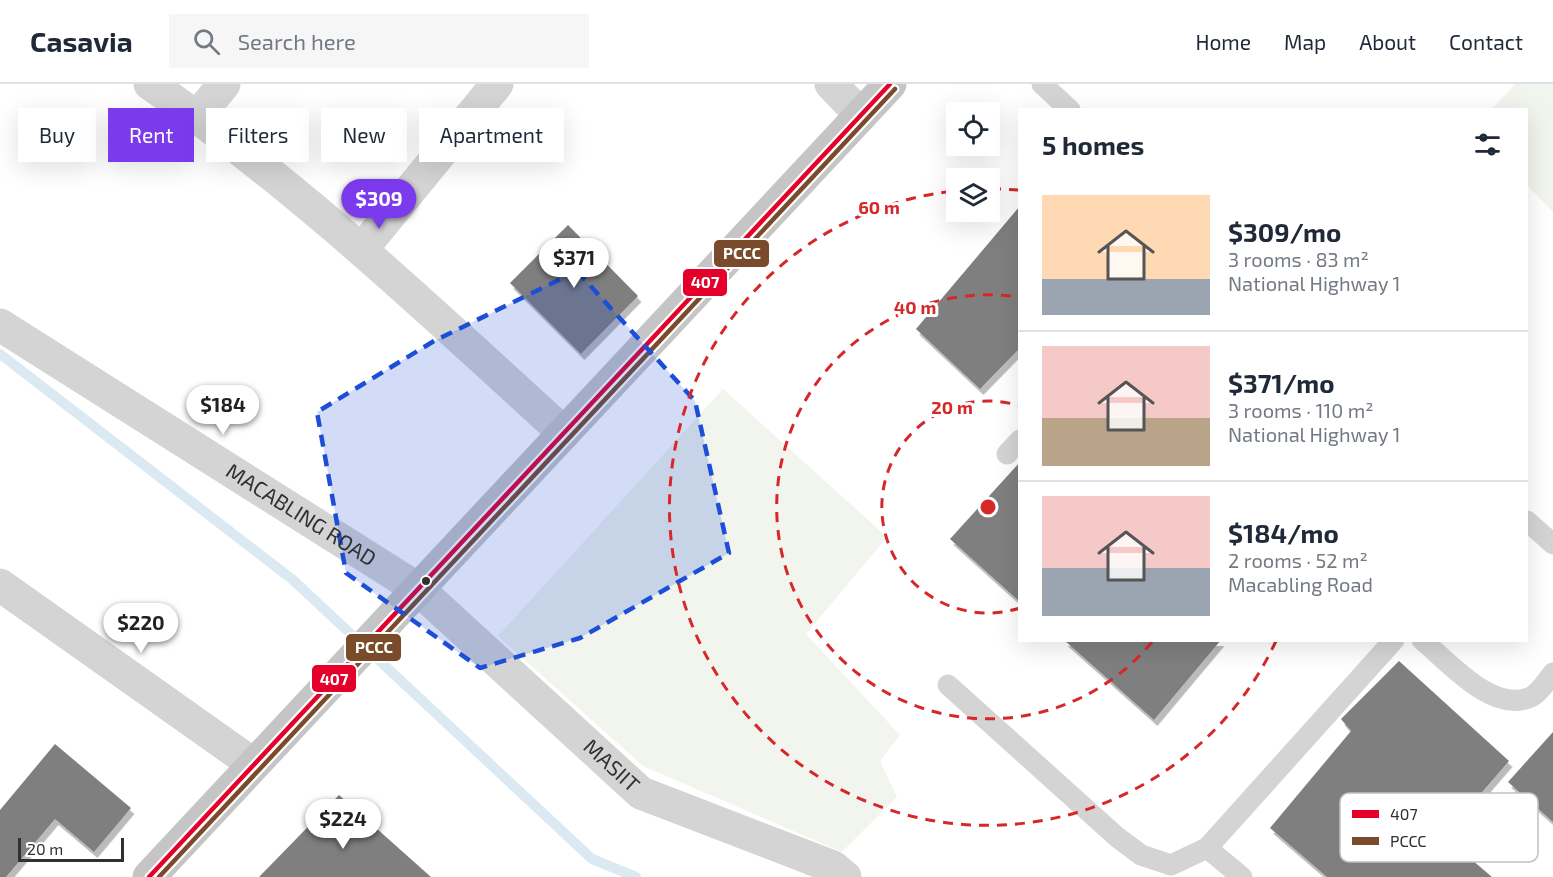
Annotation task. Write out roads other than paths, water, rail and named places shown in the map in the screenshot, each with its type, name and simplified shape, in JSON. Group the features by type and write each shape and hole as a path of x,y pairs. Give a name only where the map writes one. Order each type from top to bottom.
{"highway":[{"path":"149,877 344,665 890,84"}],"street":[{"path":"150,84 198,116 362,249 564,433"},
{"path":"198,116 224,84"},
{"path":"362,249 497,84"},
{"path":"831,84 861,115"},
{"name":"MACABLING ROAD","path":"0,325 408,599"},
{"path":"0,585 253,764"},
{"name":"MASIIT","path":"408,599 641,792 833,867 845,877"}],"lane":[{"path":"1042,84 1068,108"},
{"path":"1528,522 1553,544"},
{"path":"948,685 1117,837 1141,855 1171,865 1208,848 1392,642"},
{"path":"1424,642 1493,698 1514,703 1533,696 1553,673"},
{"path":"1208,848 1242,877"}],"waterway":[{"path":"0,354 293,580 592,859 636,877"}]}
